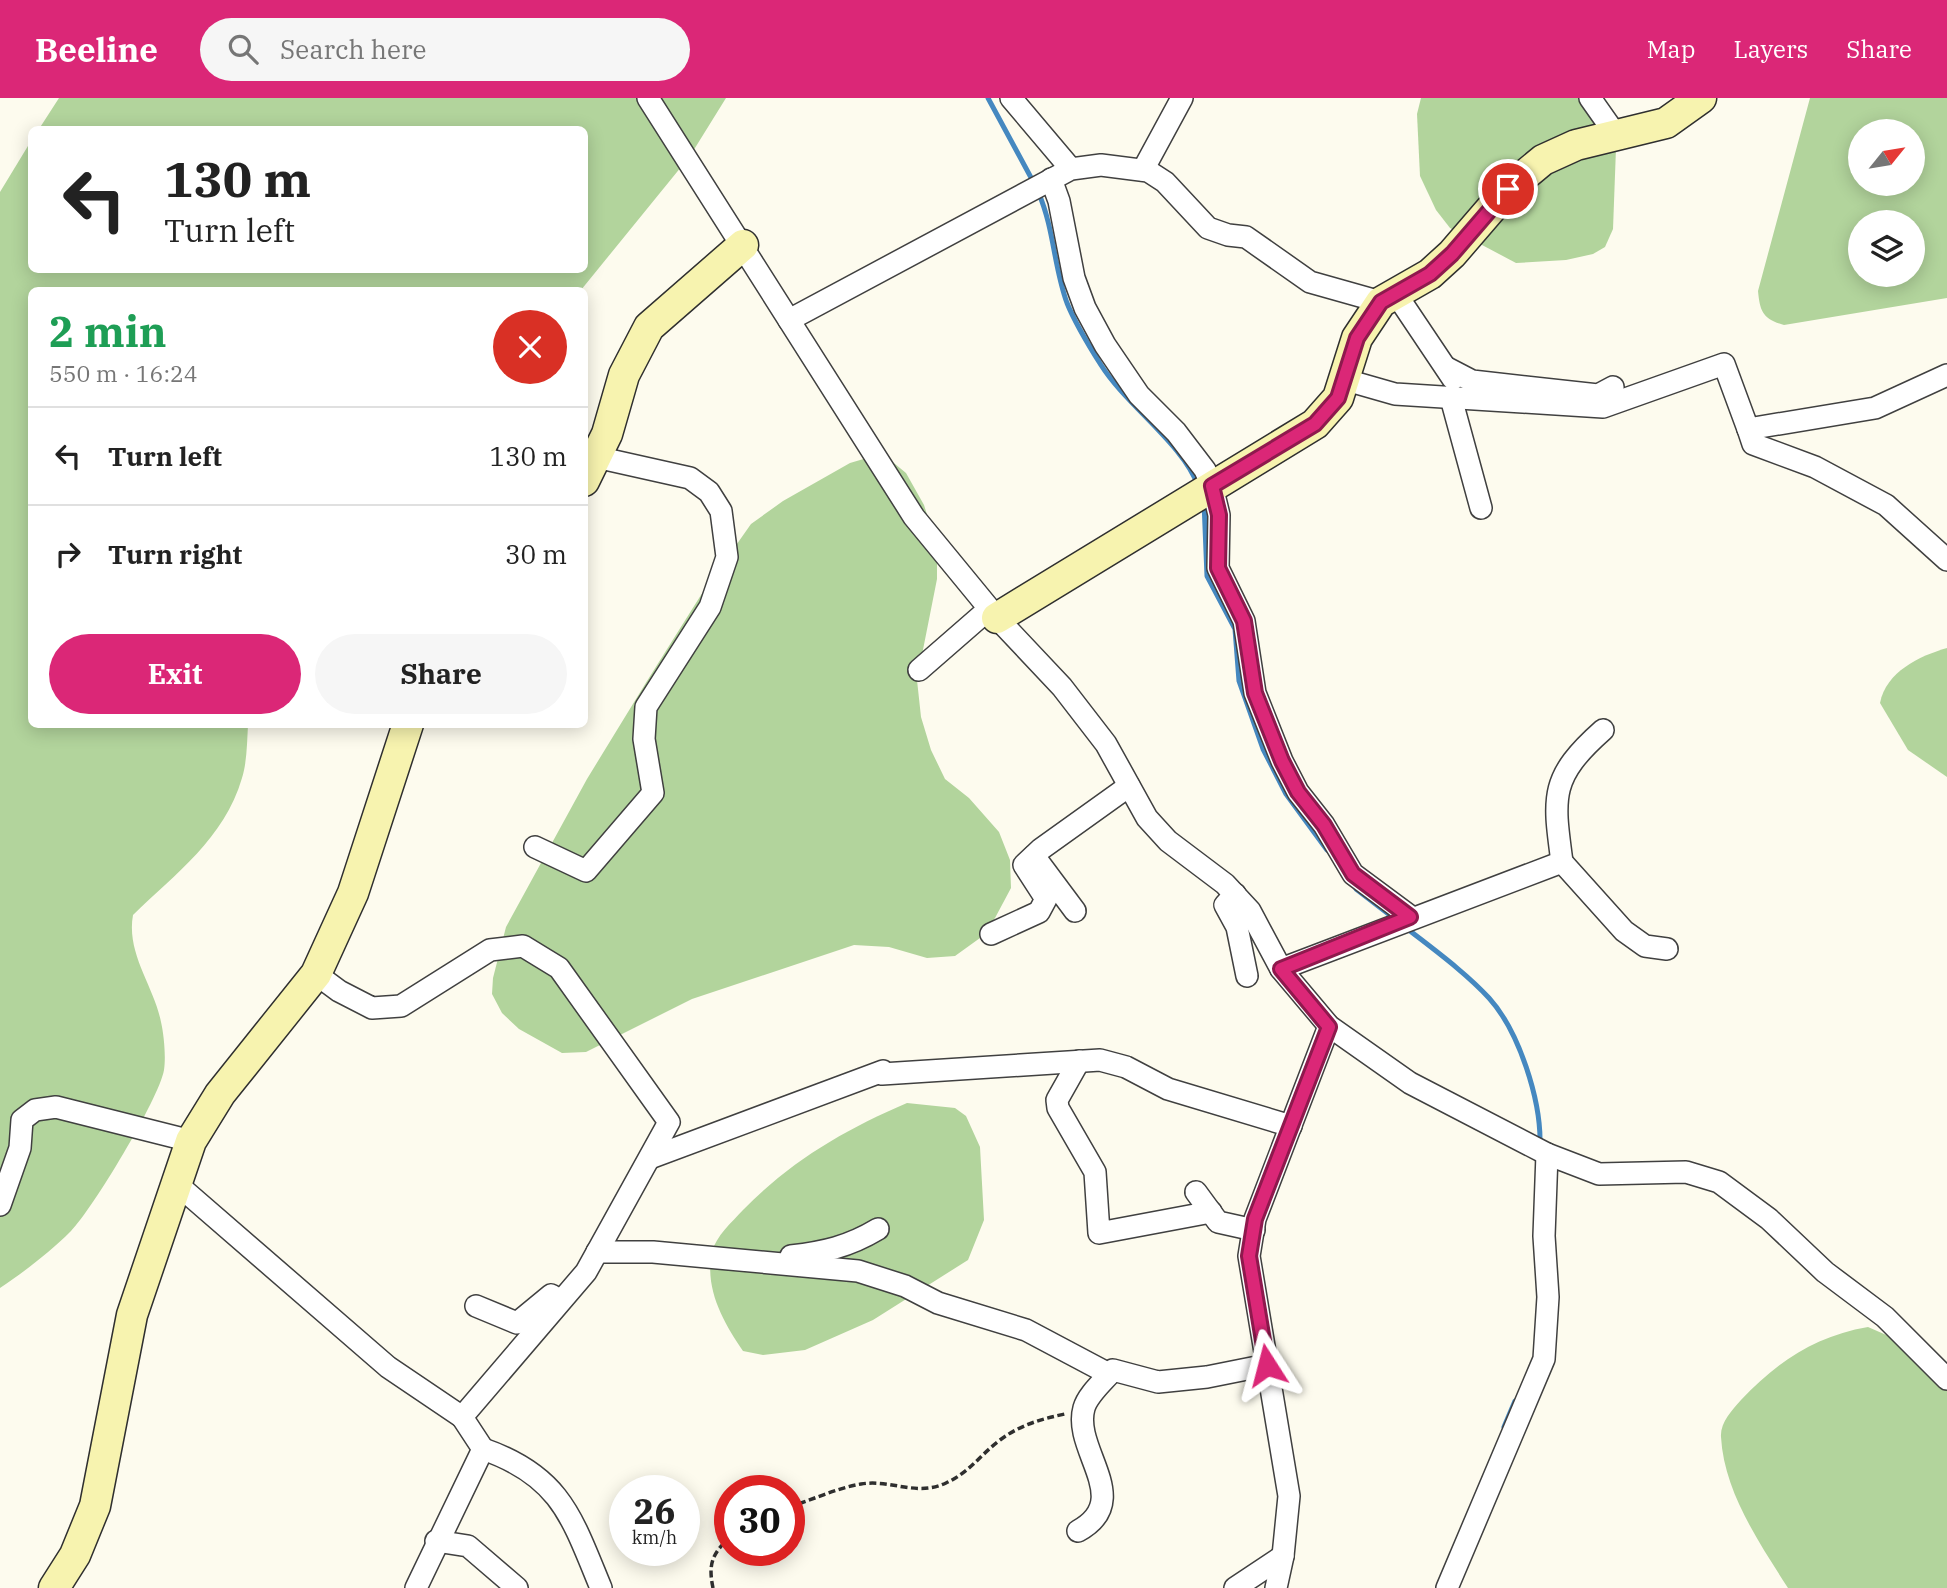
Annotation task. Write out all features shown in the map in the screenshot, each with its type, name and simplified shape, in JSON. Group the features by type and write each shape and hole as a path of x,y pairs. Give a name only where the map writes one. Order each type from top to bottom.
{"street":[{"path":"648,98 914,517 993,613 1062,687 1106,744 1147,818 1168,841 1235,894 1251,911 1281,969 1329,1027 1410,1083 1547,1154 1599,1174 1686,1172 1719,1182 1769,1219 1825,1272 1939,1360 1947,1379"},
{"path":"1011,98 1072,169"},
{"path":"1143,170 1182,98"},
{"path":"1590,98 1616,135"},
{"path":"919,670 993,613 1315,424 1338,398 1346,380 1357,338 1388,298 1430,274 1452,254 1508,189 1543,160 1576,145 1666,123 1701,98"},
{"path":"789,320 1051,179 1072,169 1101,165 1143,170 1165,182 1208,228 1228,235 1246,237 1310,282 1388,298 1447,368 1472,381 1598,395 1613,387"},
{"path":"1051,179 1059,201 1074,278 1085,308 1105,345 1139,396 1176,432 1205,470 1212,486 1219,515 1218,568 1244,621 1255,693 1282,761 1298,792 1324,825 1353,874 1410,917"},
{"path":"535,847 586,871 653,793 644,739 646,707 710,607 727,557 721,511 709,492 690,478 590,469 607,434 624,375 649,327 743,245"},
{"path":"1346,380 1395,394 1603,407 1724,364 1753,444 1815,467 1885,505 1947,560"},
{"path":"1447,368 1480,508"},
{"path":"1748,429 1875,408 1947,375"},
{"path":"54,1588 75,1555 95,1506 132,1315 191,1141 220,1094 316,974 353,893 407,728"},
{"path":"1603,730 1580,750 1560,779 1555,811 1562,862 1624,932 1645,946 1667,949"},
{"path":"991,934 1039,912 1046,900 1024,865 1129,786"},
{"path":"1034,856 1075,911"},
{"path":"1281,969 1410,917 1562,862"},
{"path":"1235,894 1225,905 1237,927 1247,976"},
{"path":"316,974 339,991 372,1008 401,1006 490,950 523,946 559,968 669,1122 586,1272 463,1418"},
{"path":"1276,1588 1283,1556 1289,1496 1249,1256 1254,1230 1329,1027"},
{"path":"650,1158 883,1071 882,1074 1079,1061 1100,1060 1126,1067 1168,1089 1291,1126"},
{"path":"1079,1061 1056,1100 1095,1172 1099,1233 1211,1212"},
{"path":"0,1205 20,1148 22,1120 35,1110 56,1107 191,1141"},
{"path":"1447,1588 1544,1359 1547,1154"},
{"path":"178,1185 388,1367 463,1418 483,1449 510,1459 549,1485 572,1518 601,1588"},
{"path":"1196,1192 1217,1222 1254,1230"},
{"path":"769,1264 791,1256 829,1252 853,1244 877,1230"},
{"path":"597,1252 653,1252 858,1271 905,1286 938,1303 1026,1330 1110,1374"},
{"path":"476,1306 517,1323 551,1295 561,1301"},
{"path":"1078,1531 1097,1516 1104,1495 1083,1429 1083,1409 1113,1370 1158,1382 1207,1377 1267,1365"},
{"path":"416,1588 436,1541 483,1449"},
{"path":"436,1541 468,1546 517,1588"},
{"path":"1235,1588 1283,1556"}],"path":[{"path":"805,1502 861,1484 876,1483 919,1491 944,1484 975,1466 999,1440 1032,1421 1083,1409"},
{"path":"713,1588 709,1568 714,1554"}],"green space":[{"path":"59,98 726,98 690,156 583,287 28,287 28,728 248,728 244,772 234,800 223,819 197,854 133,915 133,943 158,1009 163,1033 165,1065 159,1084 124,1154 81,1219 46,1254 0,1288 0,192 28,146 28,273 588,273 588,126 41,126"},
{"path":"1421,98 1602,98 1616,148 1613,229 1605,247 1593,254 1566,260 1516,263 1450,228 1436,210 1420,176 1417,114"},
{"path":"1810,98 1947,98 1947,298 1784,325 1767,317 1760,304 1758,291"},
{"path":"877,455 889,459 906,473 924,505 937,546 937,579 917,680 921,717 931,750 945,779 969,798 999,832 1010,860 1011,888 995,918 980,938 955,956 927,958 889,947 854,945 692,999 586,1052 562,1053 519,1029 502,1013 492,994 493,978 506,927 587,779 647,681 701,595 751,524 783,501 850,463"},
{"path":"1947,648 1947,777 1908,750 1880,703 1883,692 1896,674 1915,661"},
{"path":"907,1103 955,1108 966,1116 980,1147 984,1220 968,1260 873,1320 805,1350 763,1355 743,1351 729,1329 713,1292 710,1266 717,1240 761,1192 799,1162 840,1136"},
{"path":"1868,1327 1900,1341 1947,1375 1947,1588 1788,1588 1755,1535 1736,1497 1724,1457 1722,1427 1741,1400 1783,1363 1814,1344"}],"waterway":[{"path":"988,98 1035,185"},
{"path":"1039,194 1048,221 1063,290 1078,326 1112,380 1168,440 1191,471 1198,486"},
{"path":"1204,502 1207,576 1235,629 1239,681 1263,749 1286,794 1327,850"},
{"path":"1356,889 1395,919"},
{"path":"1405,927 1470,979 1500,1012 1519,1047 1526,1067 1537,1107 1540,1144"},
{"path":"1504,1427 1515,1401"}],"route":[{"path":"1267,1365 1249,1256 1255,1219 1329,1027 1281,969 1410,917 1353,874 1324,825 1298,792 1282,761 1255,693 1244,621 1218,568 1219,515 1212,486 1315,424 1338,398 1346,380 1357,338 1381,302 1430,274 1452,254 1508,189"}]}
